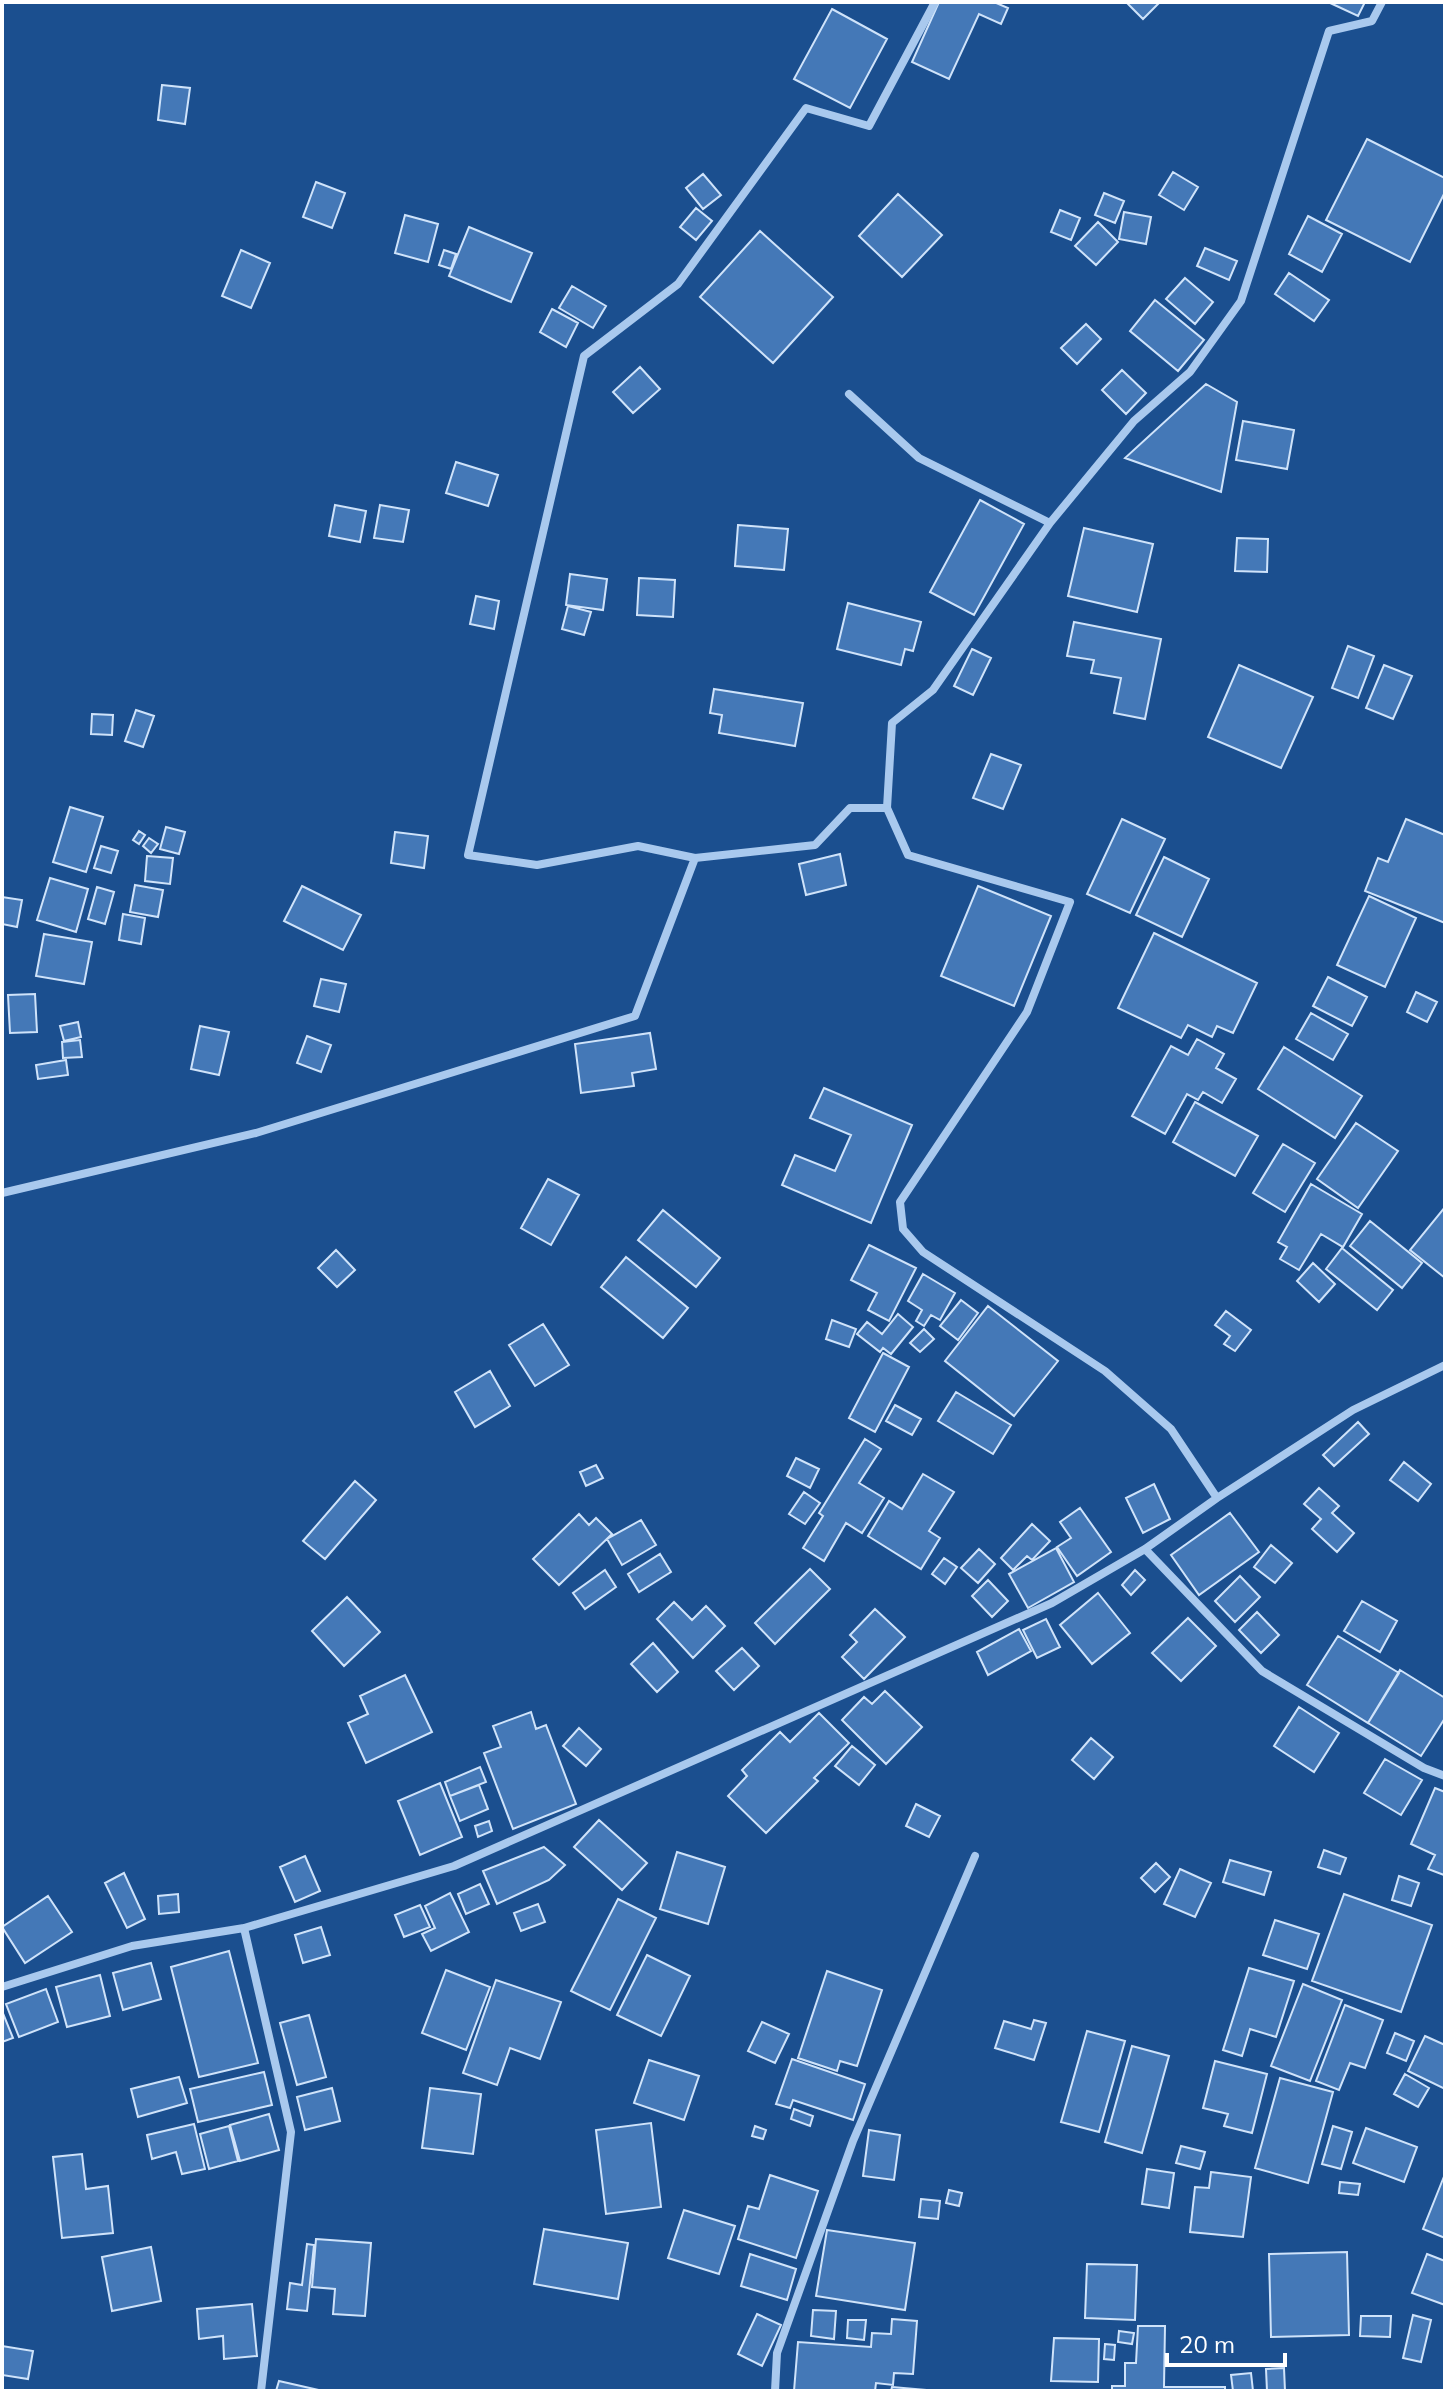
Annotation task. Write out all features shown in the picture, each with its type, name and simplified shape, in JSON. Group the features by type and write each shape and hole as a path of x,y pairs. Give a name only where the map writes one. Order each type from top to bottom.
{"street":[{"path":"887,808 850,808 815,845 695,858 638,846 537,865 468,855 584,356 678,284 806,108 869,126 935,2"},
{"path":"1217,1498 1171,1429 1105,1371 923,1252 903,1229 900,1202 1027,1012 1070,902 908,855 887,808 892,723 933,690 1050,523 1134,421 1190,372 1241,301 1329,31 1372,21 1382,2"},
{"path":"849,394 919,458 1050,523"},
{"path":"2,1193 256,1133 635,1016 695,858"},
{"path":"2,1987 132,1946 244,1928 454,1866 1052,1603 1145,1549 1353,1410 1443,1368"},
{"path":"1145,1549 1262,1671 1424,1768 1445,1776"},
{"path":"775,2391 777,2353 853,2141 975,1856"},
{"path":"244,1928 291,2132 261,2391"}],"building":[{"path":"939,2 994,2 1008,8 1001,24 979,14 949,79 912,62"},
{"path":"1126,2 1160,2 1143,19"},
{"path":"1328,2 1365,2 1358,16"},
{"path":"832,9 887,39 850,108 794,79"},
{"path":"162,85 190,88 185,124 158,120"},
{"path":"1367,139 1445,178 1445,192 1410,262 1326,220"},
{"path":"1173,172 1198,187 1184,210 1159,195"},
{"path":"703,174 721,195 703,209 686,188"},
{"path":"316,182 345,193 332,228 303,217"},
{"path":"1104,193 1124,201 1115,223 1095,215"},
{"path":"898,194 942,235 902,277 859,236"},
{"path":"696,208 712,221 696,240 680,227"},
{"path":"1060,210 1080,218 1071,240 1051,232"},
{"path":"1124,212 1151,217 1146,244 1119,239"},
{"path":"405,215 438,224 428,262 395,253"},
{"path":"1308,216 1342,234 1322,272 1289,254"},
{"path":"1098,222 1118,242 1096,265 1075,246"},
{"path":"469,227 532,253 511,302 449,276"},
{"path":"760,231 833,297 773,363 700,297"},
{"path":"1205,248 1237,261 1229,280 1197,266"},
{"path":"241,250 270,263 251,308 222,296"},
{"path":"444,250 456,254 451,269 439,265"},
{"path":"1289,273 1329,300 1314,321 1275,294"},
{"path":"1185,278 1213,302 1195,324 1166,299"},
{"path":"572,286 606,306 593,328 559,308"},
{"path":"1155,300 1204,340 1178,371 1130,331"},
{"path":"552,309 578,323 566,347 540,332"},
{"path":"1086,324 1101,339 1077,364 1061,348"},
{"path":"640,367 660,389 633,413 613,392"},
{"path":"1122,370 1146,393 1126,414 1102,390"},
{"path":"1206,384 1237,402 1221,492 1125,458"},
{"path":"1243,421 1294,430 1287,469 1236,460"},
{"path":"456,462 498,475 488,506 446,493"},
{"path":"980,500 1024,524 974,615 930,592"},
{"path":"335,505 366,511 360,542 329,536"},
{"path":"380,505 409,510 403,542 374,538"},
{"path":"738,525 788,529 784,570 735,566"},
{"path":"1084,528 1153,544 1137,612 1068,596"},
{"path":"1237,538 1268,539 1267,572 1235,571"},
{"path":"570,574 607,579 603,610 566,605"},
{"path":"639,578 675,580 673,617 637,615"},
{"path":"476,596 499,601 494,629 470,624"},
{"path":"848,603 921,622 913,651 905,649 901,665 837,649"},
{"path":"568,606 591,612 584,635 562,629"},
{"path":"1074,622 1161,639 1145,719 1114,713 1121,678 1091,673 1094,660 1067,656"},
{"path":"1348,646 1374,656 1358,698 1332,688"},
{"path":"972,649 991,658 973,695 954,686"},
{"path":"1239,665 1313,697 1281,768 1208,737"},
{"path":"1384,665 1412,676 1393,719 1366,708"},
{"path":"714,689 803,703 795,746 719,733 722,715 710,713"},
{"path":"136,710 154,716 143,747 125,741"},
{"path":"92,714 113,715 112,735 91,734"},
{"path":"991,754 1021,765 1003,809 973,798"},
{"path":"70,807 103,817 86,872 53,862"},
{"path":"1122,819 1165,839 1130,913 1087,894"},
{"path":"1406,819 1445,835 1445,923 1365,891 1378,858 1388,862"},
{"path":"166,827 185,832 179,854 160,849"},
{"path":"139,831 145,835 139,844 133,840"},
{"path":"395,832 428,836 424,868 391,863"},
{"path":"149,838 158,844 151,853 143,846"},
{"path":"101,846 118,851 111,873 94,868"},
{"path":"840,854 846,885 806,895 799,864"},
{"path":"147,856 173,858 170,884 145,881"},
{"path":"1164,857 1209,879 1182,937 1136,915"},
{"path":"50,878 88,889 76,932 37,920"},
{"path":"135,885 163,890 158,917 130,912"},
{"path":"302,886 361,915 343,950 284,921"},
{"path":"978,886 1051,916 1014,1006 941,976"},
{"path":"97,887 114,892 105,924 88,919"},
{"path":"1369,896 1416,918 1385,987 1337,965"},
{"path":"2,897 22,900 17,927 2,924"},
{"path":"123,914 145,918 141,944 119,940"},
{"path":"1154,933 1257,983 1233,1033 1217,1026 1212,1037 1188,1025 1181,1038 1118,1008"},
{"path":"44,934 92,942 84,984 36,976"},
{"path":"1328,977 1367,997 1352,1026 1313,1006"},
{"path":"321,979 346,984 339,1012 314,1006"},
{"path":"1416,992 1437,1002 1427,1022 1407,1012"},
{"path":"35,994 37,1032 10,1033 8,995"},
{"path":"1311,1013 1348,1034 1333,1060 1296,1039"},
{"path":"78,1022 81,1037 64,1041 60,1026"},
{"path":"200,1026 229,1032 219,1075 191,1069"},
{"path":"650,1033 656,1069 632,1073 634,1086 581,1093 575,1044"},
{"path":"307,1036 331,1045 321,1072 297,1063"},
{"path":"1197,1039 1224,1054 1216,1068 1236,1079 1222,1103 1203,1092 1198,1100 1187,1094 1165,1134 1132,1116 1171,1046 1188,1055"},
{"path":"80,1040 82,1057 63,1058 62,1042"},
{"path":"1284,1047 1362,1096 1335,1138 1258,1089"},
{"path":"66,1060 68,1075 38,1079 36,1065"},
{"path":"824,1088 912,1125 871,1223 782,1185 795,1155 835,1171 851,1135 810,1118"},
{"path":"1195,1102 1258,1136 1235,1176 1173,1142"},
{"path":"1356,1123 1398,1151 1358,1208 1317,1179"},
{"path":"1283,1144 1315,1163 1285,1212 1253,1193"},
{"path":"548,1179 579,1195 551,1245 521,1228"},
{"path":"1311,1184 1362,1214 1343,1247 1321,1234 1299,1270 1280,1259 1287,1247 1278,1242"},
{"path":"1445,1207 1445,1278 1410,1250"},
{"path":"663,1210 720,1258 696,1287 638,1240"},
{"path":"1370,1221 1422,1263 1402,1288 1350,1246"},
{"path":"869,1245 916,1268 889,1321 868,1310 877,1293 851,1280"},
{"path":"1342,1248 1393,1290 1377,1310 1326,1269"},
{"path":"336,1250 355,1270 337,1287 318,1268"},
{"path":"626,1257 688,1308 663,1338 601,1287"},
{"path":"1313,1263 1335,1284 1319,1302 1297,1281"},
{"path":"923,1274 955,1293 940,1320 931,1315 924,1326 916,1321 922,1310 908,1301"},
{"path":"961,1300 978,1313 958,1340 940,1326"},
{"path":"988,1306 1058,1361 1014,1416 945,1361"},
{"path":"1226,1311 1251,1330 1235,1351 1224,1344 1230,1336 1215,1325"},
{"path":"898,1314 913,1327 891,1354 883,1348 880,1352 857,1334 867,1322 882,1334"},
{"path":"832,1320 856,1329 849,1347 826,1339"},
{"path":"543,1324 569,1365 535,1386 509,1345"},
{"path":"924,1329 934,1339 920,1352 910,1343"},
{"path":"883,1353 909,1367 875,1432 849,1418"},
{"path":"490,1371 510,1406 475,1427 455,1392"},
{"path":"956,1392 1011,1425 993,1454 938,1421"},
{"path":"895,1405 921,1419 912,1435 886,1421"},
{"path":"1358,1422 1369,1434 1334,1466 1323,1455"},
{"path":"865,1439 881,1449 859,1483 884,1498 862,1533 846,1523 824,1561 803,1548 823,1516 819,1513"},
{"path":"796,1458 819,1469 810,1488 787,1476"},
{"path":"1404,1462 1431,1484 1418,1501 1390,1480"},
{"path":"596,1465 603,1478 586,1486 580,1472"},
{"path":"923,1474 954,1492 929,1531 940,1538 921,1569 868,1536 889,1501 902,1509"},
{"path":"355,1481 376,1500 325,1559 303,1541"},
{"path":"1154,1484 1170,1519 1143,1533 1126,1498"},
{"path":"1319,1488 1339,1506 1332,1513 1354,1533 1337,1552 1312,1529 1321,1519 1304,1504"},
{"path":"804,1492 820,1503 805,1524 789,1514"},
{"path":"1080,1508 1111,1552 1077,1576 1057,1547 1071,1538 1060,1522"},
{"path":"1230,1513 1259,1552 1199,1595 1171,1555"},
{"path":"579,1514 589,1525 596,1518 612,1534 559,1585 533,1559"},
{"path":"641,1520 656,1545 622,1565 607,1539"},
{"path":"1032,1524 1050,1541 1032,1560 1027,1556 1013,1570 1001,1558"},
{"path":"1271,1545 1292,1563 1275,1583 1254,1567"},
{"path":"1056,1548 1074,1582 1028,1608 1009,1574"},
{"path":"979,1549 995,1564 978,1583 961,1568"},
{"path":"660,1554 671,1572 639,1592 628,1574"},
{"path":"944,1558 957,1567 945,1584 932,1574"},
{"path":"810,1569 830,1589 775,1644 755,1623"},
{"path":"605,1570 616,1587 585,1609 573,1593"},
{"path":"1135,1570 1145,1580 1131,1595 1122,1585"},
{"path":"1240,1576 1260,1597 1235,1622 1215,1601"},
{"path":"988,1580 1008,1601 992,1617 972,1596"},
{"path":"1098,1593 1130,1633 1092,1664 1060,1625"},
{"path":"347,1597 380,1632 344,1666 312,1631"},
{"path":"1362,1601 1397,1621 1380,1652 1344,1631"},
{"path":"674,1602 692,1620 706,1606 725,1626 693,1658 657,1619"},
{"path":"875,1609 905,1637 864,1679 842,1657 857,1642 850,1635"},
{"path":"1257,1612 1279,1635 1261,1653 1239,1630"},
{"path":"1188,1618 1216,1646 1181,1681 1152,1653"},
{"path":"1046,1619 1060,1647 1037,1658 1023,1630"},
{"path":"1019,1629 1031,1651 988,1675 977,1652"},
{"path":"1338,1636 1399,1673 1368,1723 1307,1685"},
{"path":"653,1643 678,1672 657,1692 631,1664"},
{"path":"742,1648 759,1666 734,1690 716,1671"},
{"path":"1400,1670 1445,1698 1445,1718 1421,1756 1368,1723"},
{"path":"405,1675 432,1732 366,1763 348,1723 368,1714 360,1696"},
{"path":"885,1691 922,1727 886,1764 842,1720 864,1697 872,1704"},
{"path":"1299,1707 1339,1733 1314,1772 1274,1746"},
{"path":"531,1712 536,1729 546,1725 576,1804 513,1829 484,1753 501,1747 493,1726"},
{"path":"819,1713 849,1743 814,1778 818,1781 766,1833 728,1796 747,1776 742,1770 780,1732 790,1742"},
{"path":"579,1728 601,1749 586,1766 563,1746"},
{"path":"1091,1738 1113,1757 1094,1779 1072,1760"},
{"path":"852,1746 875,1765 859,1785 835,1766"},
{"path":"1385,1759 1422,1780 1401,1815 1364,1793"},
{"path":"480,1767 486,1782 450,1796 445,1782"},
{"path":"440,1783 462,1837 420,1855 398,1801"},
{"path":"479,1785 488,1809 460,1821 450,1796"},
{"path":"1435,1788 1445,1792 1444,1875 1428,1869 1435,1855 1411,1844"},
{"path":"916,1804 940,1816 929,1837 906,1826"},
{"path":"599,1820 647,1863 622,1890 574,1847"},
{"path":"489,1821 492,1831 478,1837 475,1826"},
{"path":"544,1847 565,1865 549,1880 497,1904 483,1871"},
{"path":"1324,1850 1346,1858 1340,1874 1318,1867"},
{"path":"677,1852 725,1867 708,1924 660,1909"},
{"path":"305,1856 320,1891 295,1902 280,1867"},
{"path":"1230,1860 1271,1872 1264,1895 1223,1882"},
{"path":"1156,1863 1170,1877 1155,1892 1141,1878"},
{"path":"1180,1869 1211,1883 1195,1917 1164,1904"},
{"path":"124,1873 145,1919 127,1928 105,1883"},
{"path":"1399,1876 1419,1883 1411,1906 1392,1900"},
{"path":"480,1884 489,1904 466,1914 458,1894"},
{"path":"450,1893 469,1932 431,1951 422,1934 435,1928 425,1906"},
{"path":"178,1894 179,1912 159,1914 158,1896"},
{"path":"1344,1894 1432,1925 1401,2012 1312,1981"},
{"path":"48,1896 72,1932 25,1963 2,1927"},
{"path":"618,1899 656,1918 610,2010 571,1991"},
{"path":"538,1904 545,1922 521,1931 514,1913"},
{"path":"420,1905 430,1927 404,1937 395,1915"},
{"path":"1275,1920 1319,1934 1307,1969 1263,1955"},
{"path":"321,1927 330,1955 303,1963 295,1935"},
{"path":"229,1951 258,2063 199,2077 171,1967"},
{"path":"647,1955 690,1976 661,2036 617,2015"},
{"path":"151,1963 161,1999 123,2010 113,1973"},
{"path":"1249,1968 1294,1981 1276,2037 1250,2029 1242,2056 1223,2050"},
{"path":"446,1970 490,1987 466,2050 422,2033"},
{"path":"827,1971 882,1990 857,2066 840,2061 837,2071 798,2058"},
{"path":"100,1975 110,2016 67,2027 56,1987"},
{"path":"496,1980 561,2002 540,2059 510,2048 497,2085 463,2073"},
{"path":"1303,1984 1342,2000 1310,2081 1271,2066"},
{"path":"46,1989 58,2022 19,2037 6,2004"},
{"path":"1345,2005 1383,2020 1365,2068 1350,2063 1339,2090 1316,2081"},
{"path":"2,2011 13,2038 2,2042"},
{"path":"309,2015 326,2077 297,2085 280,2023"},
{"path":"1034,2020 1046,2023 1034,2060 995,2048 1004,2021 1031,2029"},
{"path":"762,2022 789,2034 775,2063 748,2051"},
{"path":"1087,2031 1125,2041 1099,2132 1061,2122"},
{"path":"1395,2033 1414,2041 1406,2061 1387,2053"},
{"path":"1425,2036 1445,2045 1445,2089 1408,2071"},
{"path":"1132,2046 1169,2056 1142,2153 1105,2142"},
{"path":"792,2059 865,2084 853,2120 793,2100 790,2108 776,2104"},
{"path":"649,2060 699,2076 684,2120 634,2103"},
{"path":"1215,2061 1267,2074 1252,2133 1224,2126 1228,2114 1203,2108"},
{"path":"264,2072 272,2105 198,2122 190,2089"},
{"path":"1405,2074 1429,2088 1418,2107 1394,2094"},
{"path":"179,2077 187,2103 138,2117 131,2089"},
{"path":"1280,2078 1333,2092 1308,2183 1255,2168"},
{"path":"332,2088 340,2121 305,2130 297,2097"},
{"path":"430,2088 481,2094 473,2154 422,2148"},
{"path":"794,2109 813,2116 810,2126 791,2119"},
{"path":"269,2114 279,2150 240,2161 230,2125"},
{"path":"651,2123 661,2207 606,2214 596,2130"},
{"path":"194,2124 205,2169 182,2174 176,2152 152,2159 147,2135"},
{"path":"229,2126 238,2161 209,2169 200,2134"},
{"path":"755,2126 766,2130 763,2139 752,2136"},
{"path":"1333,2126 1352,2132 1341,2169 1322,2164"},
{"path":"1366,2128 1417,2147 1404,2182 1353,2163"},
{"path":"869,2130 900,2135 894,2180 863,2176"},
{"path":"1181,2146 1205,2152 1200,2169 1176,2163"},
{"path":"82,2154 86,2189 108,2186 113,2233 62,2238 53,2157"},
{"path":"1147,2169 1174,2173 1169,2208 1142,2204"},
{"path":"1211,2172 1251,2177 1243,2237 1190,2232 1195,2187 1209,2188"},
{"path":"1445,2174 1445,2238 1423,2229"},
{"path":"770,2175 818,2191 796,2258 738,2239 748,2206 759,2209"},
{"path":"1340,2182 1360,2184 1358,2195 1339,2193"},
{"path":"949,2190 962,2193 959,2206 946,2203"},
{"path":"921,2199 940,2201 938,2219 919,2217"},
{"path":"684,2210 735,2226 719,2274 668,2258"},
{"path":"544,2229 628,2243 618,2299 534,2284"},
{"path":"827,2230 915,2243 905,2310 816,2296"},
{"path":"316,2239 371,2243 365,2316 333,2314 335,2289 312,2287"},
{"path":"307,2244 314,2245 307,2311 287,2309 290,2283 302,2285"},
{"path":"151,2247 161,2301 112,2311 102,2257"},
{"path":"1347,2252 1349,2335 1271,2337 1269,2254"},
{"path":"750,2254 796,2269 787,2300 741,2286"},
{"path":"1427,2254 1445,2261 1445,2305 1412,2293"},
{"path":"1087,2264 1137,2265 1135,2320 1085,2318"},
{"path":"252,2304 257,2356 224,2359 223,2336 199,2339 197,2309"},
{"path":"813,2310 836,2311 834,2339 811,2336"},
{"path":"757,2314 781,2325 762,2366 738,2354"},
{"path":"1413,2315 1431,2320 1421,2362 1403,2358"},
{"path":"1361,2316 1391,2316 1390,2337 1360,2336"},
{"path":"892,2319 917,2321 913,2374 894,2373 893,2385 876,2383 875,2391 794,2391 798,2342 871,2347 872,2333 891,2334"},
{"path":"848,2320 866,2320 864,2340 847,2338"},
{"path":"1138,2326 1165,2326 1164,2387 1225,2387 1225,2391 1112,2391 1112,2386 1125,2386 1125,2363 1136,2363"},
{"path":"1119,2331 1134,2333 1132,2344 1118,2342"},
{"path":"1054,2338 1099,2339 1098,2382 1051,2381"},
{"path":"1105,2344 1115,2345 1114,2360 1104,2359"},
{"path":"2,2346 33,2351 28,2379 2,2375"},
{"path":"1284,2368 1285,2391 1267,2391 1266,2369"},
{"path":"1251,2373 1253,2391 1233,2391 1231,2375"},
{"path":"279,2381 323,2391 276,2391"},
{"path":"892,2387 938,2391 891,2391"}]}
